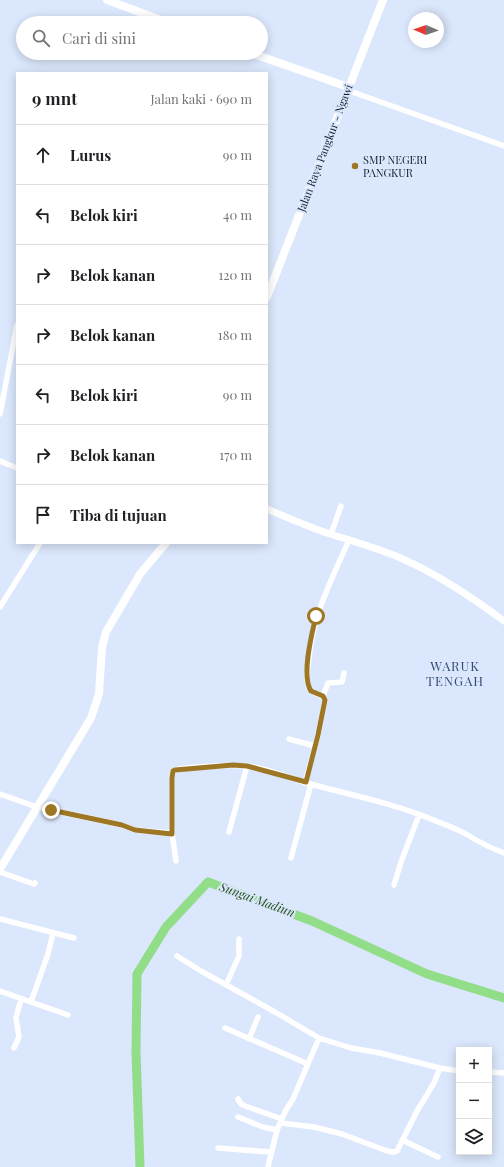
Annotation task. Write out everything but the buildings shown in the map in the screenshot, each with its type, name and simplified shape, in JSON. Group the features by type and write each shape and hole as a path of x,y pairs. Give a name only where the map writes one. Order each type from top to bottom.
{"main road":[{"path":"107,0 150,16"},
{"name":"Jalan Raya Pangkur - Ngawi","path":"268,294 383,0"},
{"path":"268,59 348,89"},
{"path":"0,870 95,710 99,694 102,647 108,629 140,574 165,544"}],"street":[{"path":"348,89 504,146"},
{"path":"0,414 16,330"},
{"path":"0,462 16,468"},
{"path":"331,534 341,506"},
{"path":"268,509 331,534 404,559 426,570 472,598 504,621"},
{"path":"323,696 311,691 309,688 307,674 310,644 320,604 349,540"},
{"path":"0,607 39,544"},
{"path":"291,858 325,700 323,696 328,683 342,683 344,673"},
{"path":"289,739 315,746"},
{"path":"176,861 172,834 173,771 233,765 247,766 352,794 419,814 449,826 478,842 504,853"},
{"path":"229,832 247,766"},
{"path":"0,794 37,807 122,825 135,830 172,834"},
{"path":"394,885 419,814"},
{"path":"0,870 34,884 35,883"},
{"path":"0,919 74,938"},
{"path":"31,1002 48,954 53,933"},
{"path":"226,985 238,960 240,950 239,939"},
{"path":"176,956 319,1038 350,1048 404,1058 440,1068 456,1071"},
{"path":"0,991 68,1015"},
{"path":"14,1048 19,1037 16,1018 21,999"},
{"path":"249,1038 258,1017"},
{"path":"225,1028 308,1064"},
{"path":"268,1167 277,1130 293,1099 319,1038"},
{"path":"238,1099 241,1104 245,1106 282,1121 342,1134 393,1152 397,1150 417,1111 434,1083 440,1068"},
{"path":"492,1072 504,1073"},
{"path":"238,1117 263,1127 277,1130"},
{"path":"402,1140 438,1157"},
{"path":"218,1148 271,1152"}],"waterway":[{"name":"Sungai Madiun","path":"140,1167 136,1052 137,974 166,927 208,882 312,921 427,974 504,998"}],"place":[{"name":"SMP NEGERI PANGKUR","path":"355,166"}],"district":[{"name":"WARUK TENGAH","path":"455,674"}],"route":[{"path":"51,810 122,825 135,830 172,834 172,778 173,771 175,770 233,765 247,766 306,782 325,700 323,696 311,691 308,682 309,648 316,616"}]}
